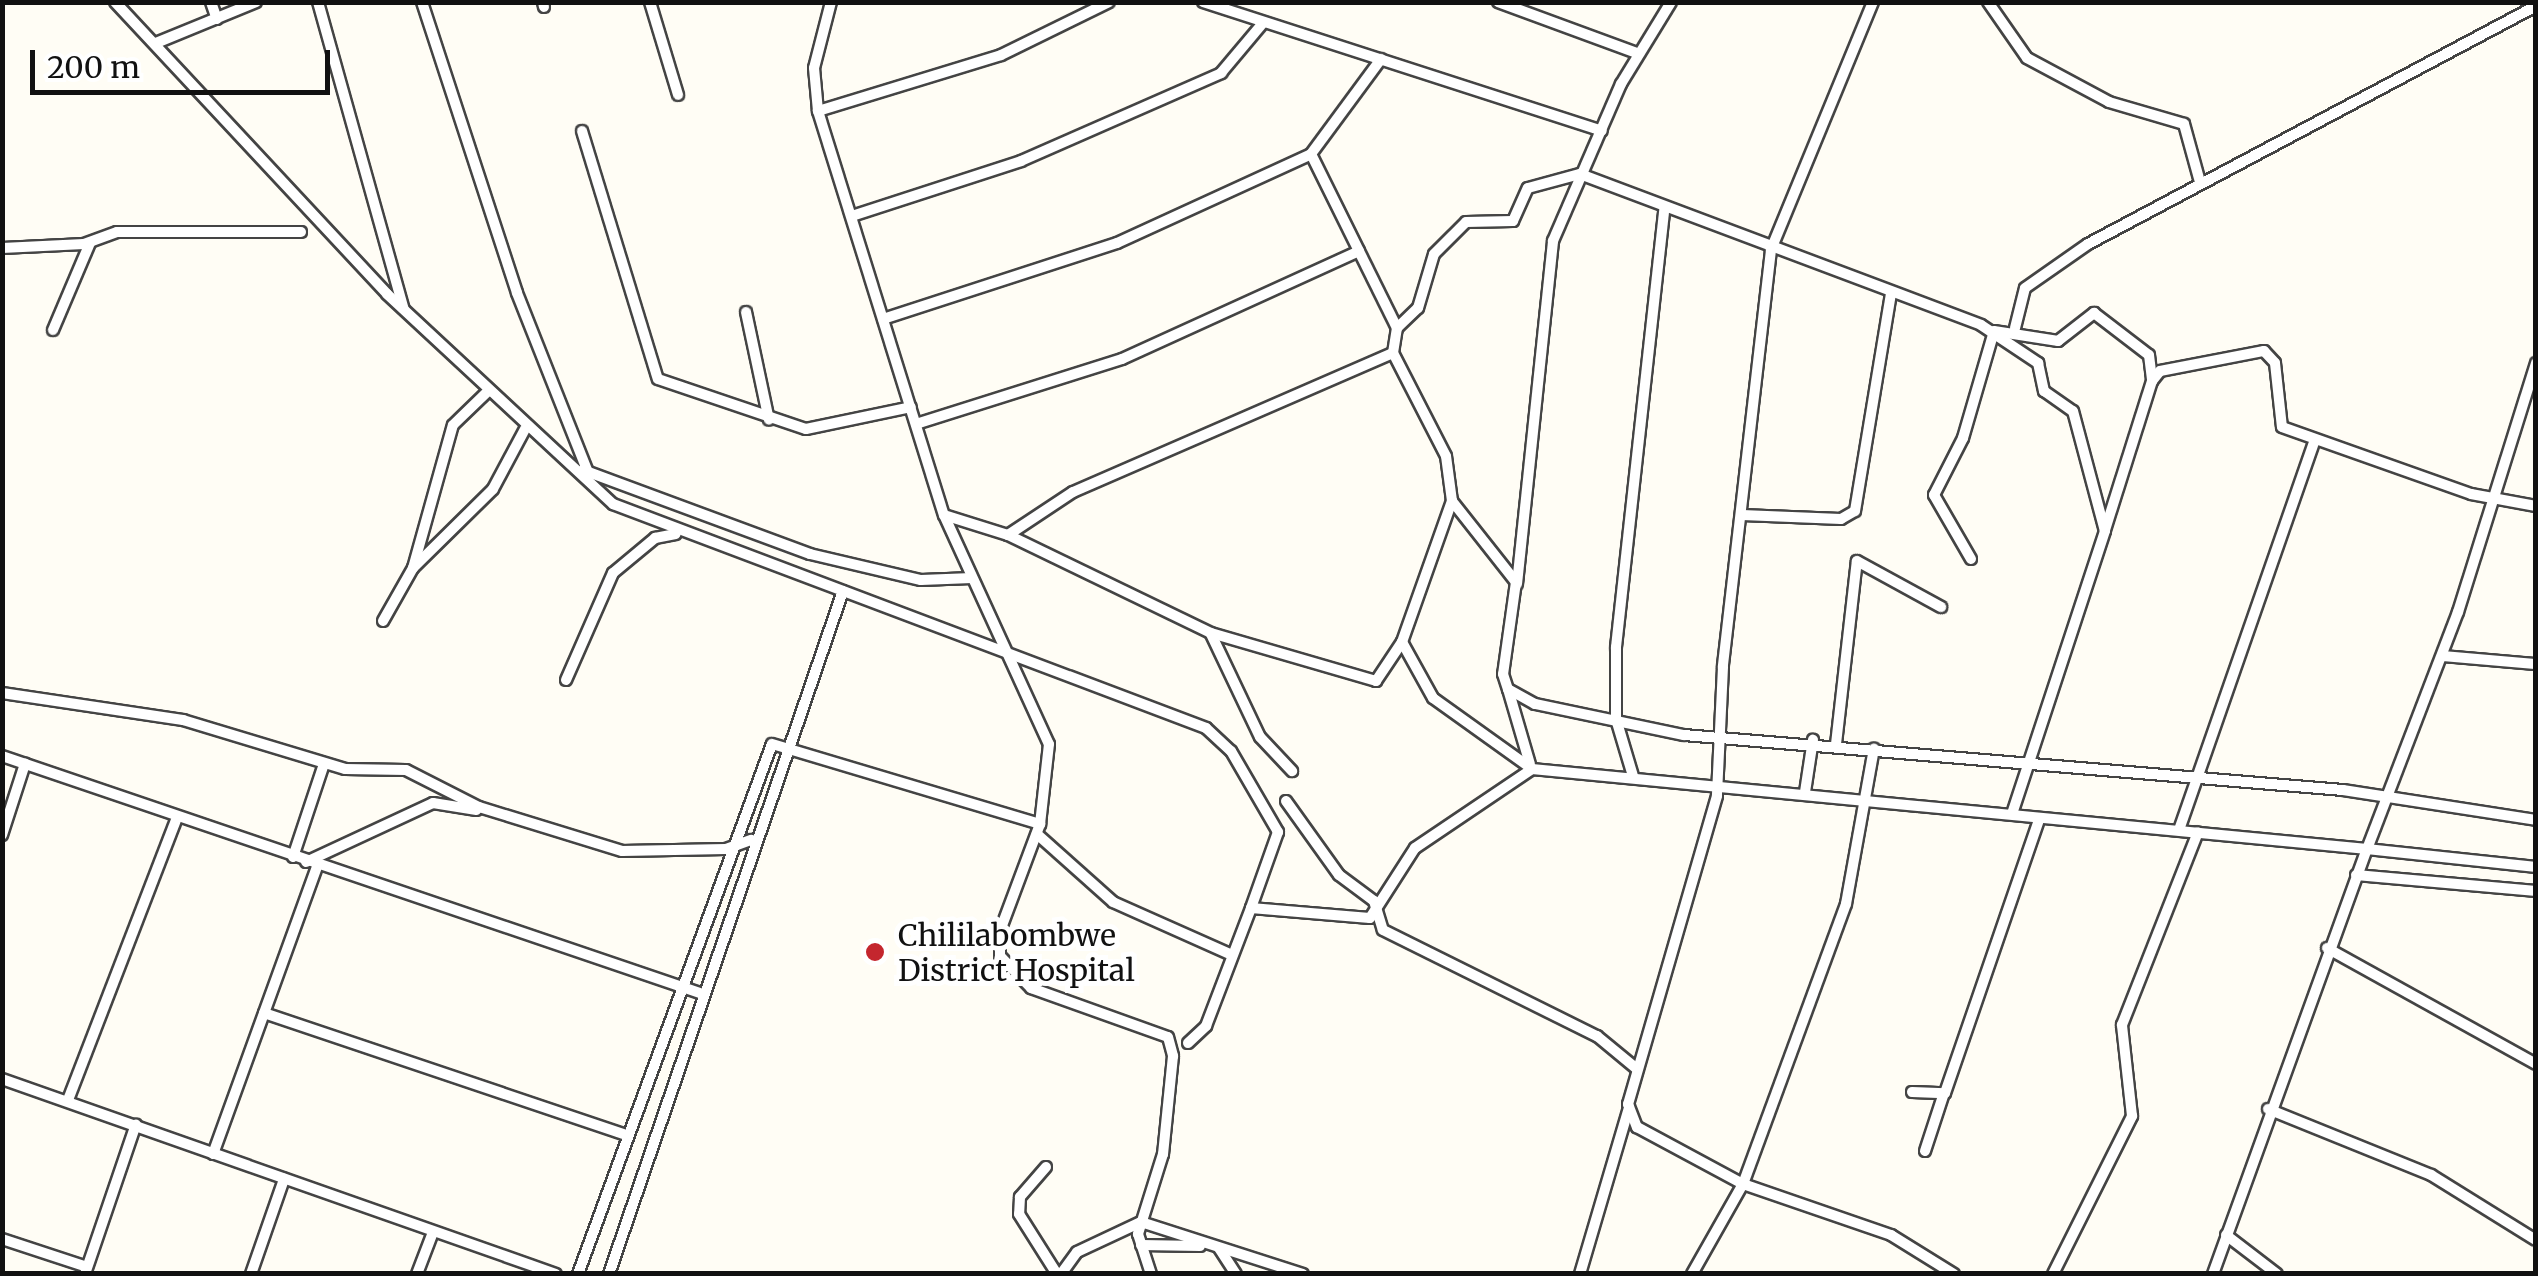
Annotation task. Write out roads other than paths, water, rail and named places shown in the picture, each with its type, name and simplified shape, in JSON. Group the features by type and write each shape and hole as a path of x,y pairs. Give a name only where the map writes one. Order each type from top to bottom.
{"street":[{"path":"115,2 404,310 525,429 613,504 678,533 1007,648 1206,728 1232,751 1278,832 1206,1026 1188,1043"},
{"path":"211,2 218,19"},
{"path":"156,43 256,2"},
{"path":"318,2 404,310"},
{"path":"422,2 517,293 588,472"},
{"path":"650,2 678,95"},
{"path":"831,2 814,68 818,111 944,515 1049,744 1039,829 1000,931 1000,956 1031,988 1168,1037 1173,1056 1163,1154 1141,1222 1141,1245 1151,1274"},
{"path":"818,111 1001,55 1108,2"},
{"path":"1203,2 1602,131"},
{"path":"1498,2 1639,54"},
{"path":"1532,769 1508,689 1549,261 1580,174 1639,54 1671,2"},
{"path":"1580,1274 1717,782 1771,250 1873,2"},
{"path":"1988,2 2027,58 2066,70 2109,102 2175,116 2200,182"},
{"path":"2015,328 2026,288 2200,182 2536,6"},
{"path":"852,216 1020,162 1189,88 1238,60 1263,23"},
{"path":"883,319 1117,243 1312,154 1382,58"},
{"path":"582,131 648,365 676,390 806,430 911,406"},
{"path":"944,515 1008,536 1210,633 1362,682 1386,674 1402,642 1452,501 1446,456 1393,353 1397,328 1312,154"},
{"path":"1397,328 1418,308 1434,254 1466,222 1512,221 1528,188 1580,174 1664,210 1994,330 2015,328 2058,341 2094,312 2148,355 2152,381"},
{"path":"1633,776 1616,719 1616,647 1664,210"},
{"path":"2,248 91,242 166,230 300,232"},
{"path":"53,330 91,242"},
{"path":"916,424 1122,359 1358,251"},
{"path":"1742,515 1841,519 1855,512 1891,293"},
{"path":"746,312 769,420"},
{"path":"1994,330 2010,353 2038,363 2044,391 2073,411 2105,531"},
{"path":"1971,559 1934,495 1962,438 1994,330"},
{"path":"2012,814 2023,762 2086,612 2105,531 2152,381 2160,371 2264,352 2275,363 2278,424 2492,500 2536,506"},
{"path":"1008,536 1073,492 1393,353"},
{"path":"2213,1274 2327,948 2390,797 2442,656 2536,362"},
{"path":"383,621 413,568 453,425 487,392"},
{"path":"413,568 493,489 525,429"},
{"path":"2179,830 2192,783 2315,440"},
{"path":"564,461 810,554 921,580 972,578"},
{"path":"1452,501 1516,588"},
{"path":"566,680 612,573 655,538 678,533"},
{"path":"1836,744 1857,560 1940,607"},
{"path":"609,1274 751,840 843,591"},
{"path":"1210,633 1260,737 1292,770"},
{"path":"1402,642 1433,698 1532,769 1717,782 2038,820 2179,830 2536,867"},
{"path":"2442,656 2536,664"},
{"path":"1508,689 1535,704 1616,719 2192,783 2390,797 2536,820"},
{"path":"2,694 183,720 324,764 406,770 495,813"},
{"path":"1805,792 1814,740"},
{"path":"578,1274 766,753 788,742 936,798 1039,829 1113,902 1232,955"},
{"path":"1692,1274 1742,1184 1846,904 1870,800 1874,748"},
{"path":"2,756 700,993"},
{"path":"2,835 26,764"},
{"path":"292,857 324,764"},
{"path":"1376,913 1415,848 1532,769"},
{"path":"1286,801 1376,913 1383,930 1410,948 1459,961 1616,1048 1637,1069"},
{"path":"213,1154 312,864 433,803 495,813 622,851 730,849 751,840"},
{"path":"68,1100 177,817"},
{"path":"1926,1151 2038,820"},
{"path":"2052,1274 2132,1116 2122,1024 2198,832"},
{"path":"2356,874 2536,891"},
{"path":"1251,908 1318,920 1376,913"},
{"path":"2327,948 2536,1064"},
{"path":"264,1013 627,1135"},
{"path":"2,1078 556,1274"},
{"path":"1912,1092 1943,1096"},
{"path":"1628,1107 1637,1127 1742,1184 1891,1235 1954,1274"},
{"path":"2268,1109 2430,1175 2536,1240"},
{"path":"2,1239 86,1270 136,1124"},
{"path":"1046,1167 1020,1198 1019,1214 1059,1274 1077,1252 1141,1222 1217,1247 1264,1268 1303,1274"},
{"path":"252,1274 284,1179"},
{"path":"417,1274 433,1232"},
{"path":"2226,1235 2277,1274"},
{"path":"1141,1245 1217,1247"},
{"path":"1217,1247 1236,1274"}],"place":[{"name":"Chililabombwe District Hospital","path":"875,952"}]}
